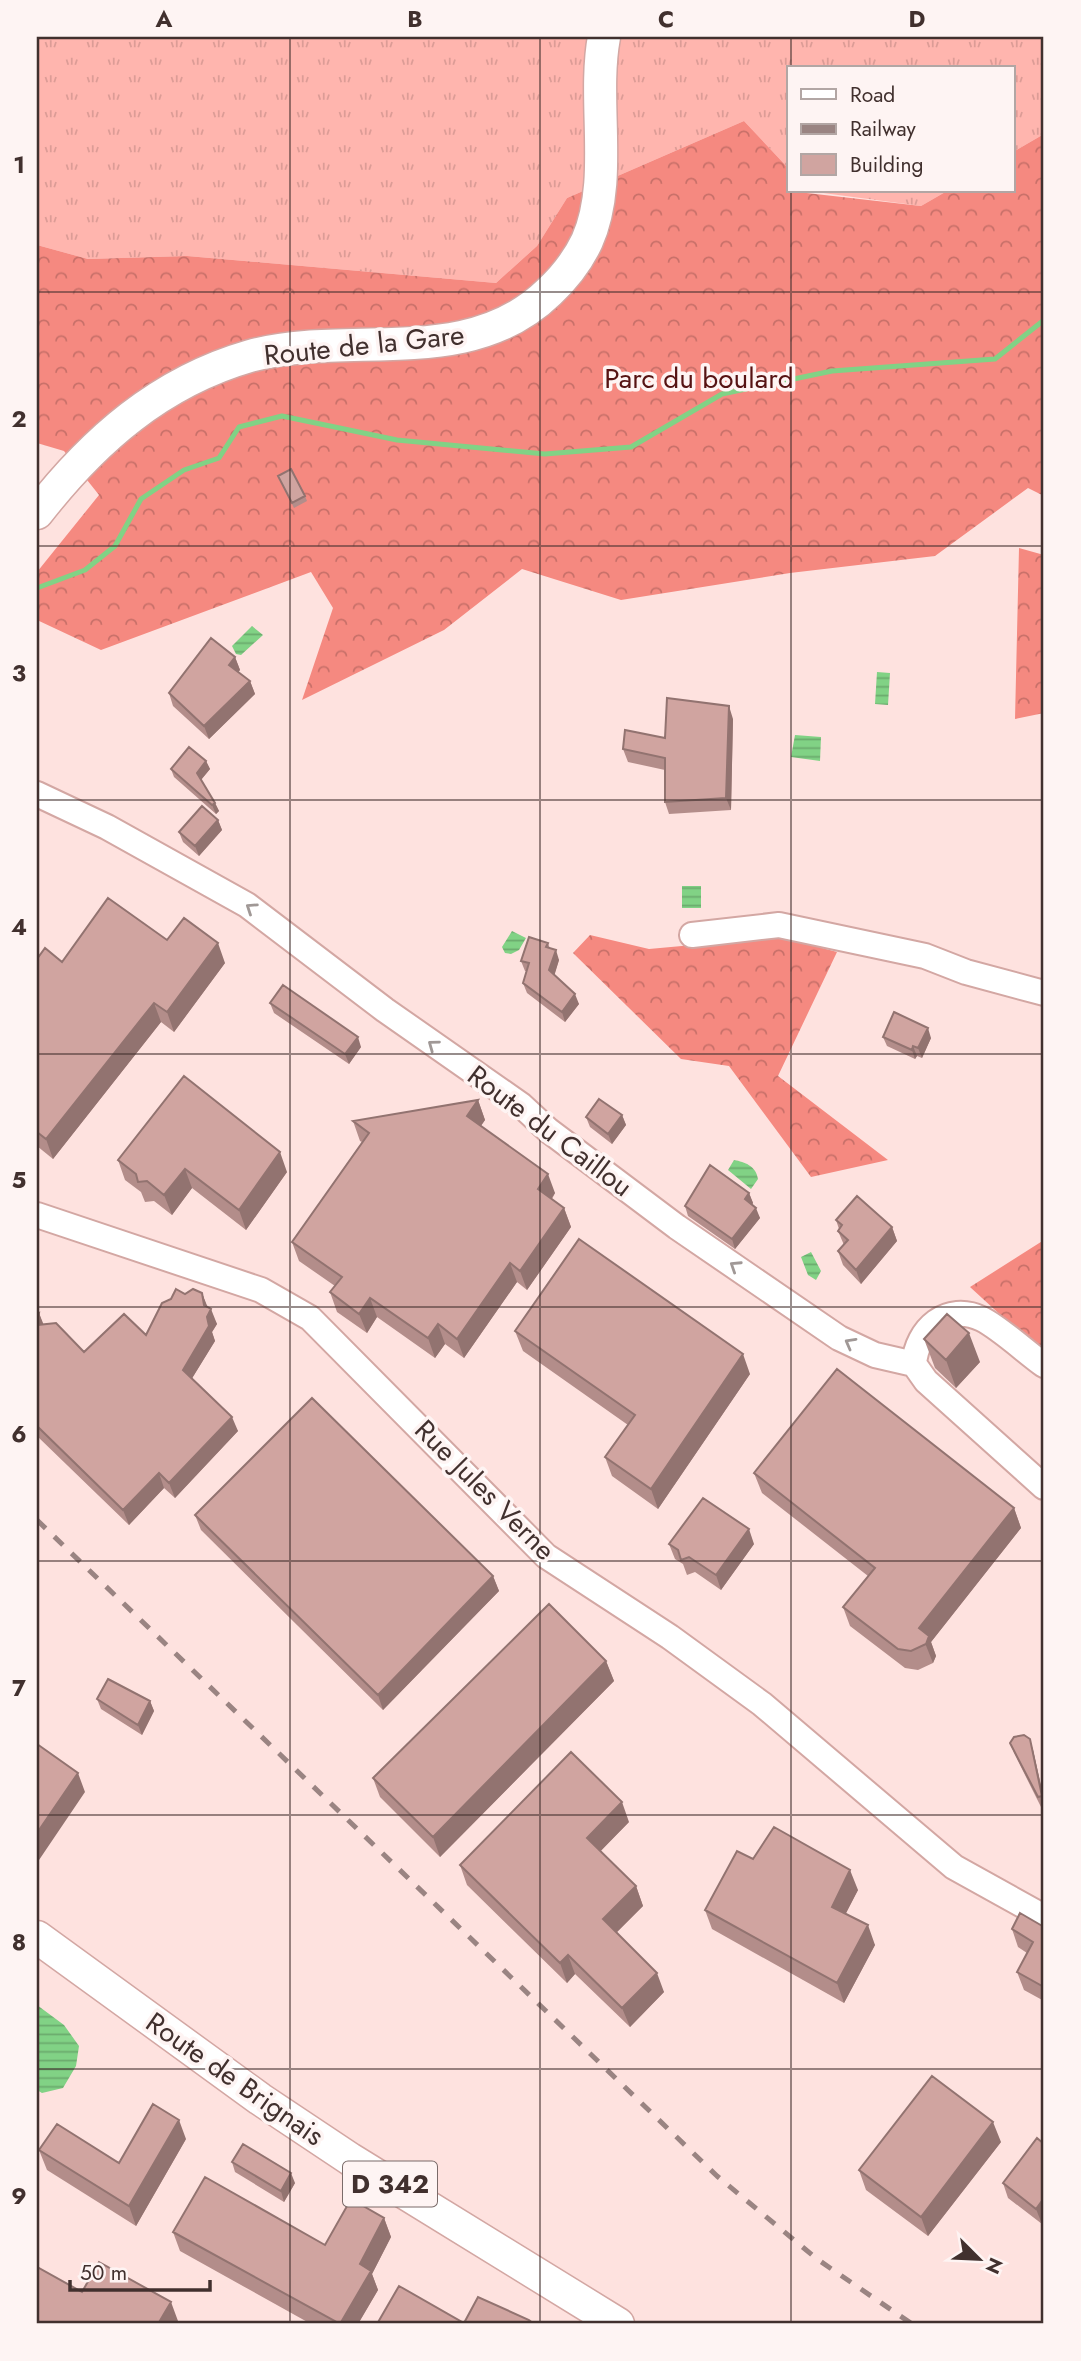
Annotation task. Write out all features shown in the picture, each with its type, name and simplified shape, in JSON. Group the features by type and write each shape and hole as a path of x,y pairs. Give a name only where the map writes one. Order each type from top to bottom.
{"main road":[{"name":"Route de la Gare","path":"37,513 66,477 116,427 160,395 198,375 251,356 288,349 459,339 496,328 541,301 573,265 595,221 599,196 598,85 604,37"},
{"name":"Route de Brignais","path":"37,1937 242,2086 350,2159 618,2324"},
{"name":"Route de Brignais","path":"37,1962 335,2175 582,2324"}],"street":[{"name":"Route du Caillou","path":"37,794 154,852 247,905 385,1010 522,1105 548,1130 677,1227 858,1348 914,1364"},
{"path":"692,935 779,925 925,956 966,972 1044,992"},
{"name":"Rue Jules Verne","path":"37,1215 261,1290 310,1318 546,1556 670,1637 762,1704 954,1867 1044,1917"},
{"path":"1044,1365 983,1319 964,1314 944,1316 929,1326 916,1346 914,1364 926,1381 1044,1488"}],"green space":[{"path":"37,37 1044,37 1044,134 1014,151 1014,66 787,66 787,167 744,121 567,198 537,246 496,283 187,256 88,259 37,245"},
{"name":"Parc du boulard","path":"744,121 787,167 787,192 921,206 945,192 1014,192 1014,151 1044,134 1044,496 1028,488 935,556 790,573 621,600 522,569 444,630 302,700 333,608 311,572 101,650 37,620 37,572 99,495 64,451 37,443 37,245 88,259 187,256 496,283 537,246 567,198"},
{"path":"816,192 945,192 921,206"},
{"path":"1019,548 1044,555 1044,713 1015,719"},
{"path":"590,935 649,949 782,937 837,952 778,1076 888,1160 811,1177 729,1066 681,1059 573,953"},
{"path":"1044,1240 1044,1355 970,1287"}],"shaded area":[{"path":"252,626 263,635 241,655 236,654 232,646"},
{"path":"877,672 890,673 888,705 875,704"},
{"path":"795,735 821,737 820,761 791,757"},
{"path":"682,886 701,886 701,908 682,908"},
{"path":"512,931 526,938 519,950 511,954 505,953 502,947"},
{"path":"734,1160 746,1163 755,1171 758,1179 751,1189 728,1170"},
{"path":"811,1252 821,1271 816,1280 808,1275 801,1257"},
{"path":"37,2005 64,2025 79,2046 76,2066 63,2088 42,2093 37,2090"}],"building":[{"path":"291,469 305,496 292,503 278,476"},
{"path":"211,638 235,657 229,665 250,681 204,726 169,693"},
{"path":"667,698 729,706 726,798 665,802 665,758 623,749 625,730 665,738"},
{"path":"189,747 206,761 197,773 215,803 212,805 171,769"},
{"path":"202,806 218,820 195,846 179,832"},
{"path":"108,898 167,940 184,918 218,943 167,1012 154,1003 46,1139 37,1132 37,959 45,948 62,962"},
{"path":"529,937 548,943 546,947 556,950 549,970 575,994 562,1012 523,983 529,963 521,961"},
{"path":"283,985 358,1037 345,1054 270,1003"},
{"path":"894,1012 928,1028 918,1048 913,1046 912,1050 883,1037"},
{"path":"184,1076 280,1152 239,1210 185,1169 164,1195 147,1181 138,1182 136,1174 118,1160"},
{"path":"599,1099 622,1115 608,1134 586,1117"},
{"path":"478,1100 467,1116 548,1174 538,1189 564,1208 520,1271 510,1263 457,1339 438,1324 428,1338 370,1298 359,1314 330,1292 342,1277 292,1242 369,1133 353,1121"},
{"path":"710,1165 749,1193 745,1199 756,1208 732,1239 685,1206"},
{"path":"857,1196 892,1227 856,1270 838,1251 848,1240 838,1231 842,1225 836,1220"},
{"path":"579,1239 743,1354 651,1489 605,1457 635,1415 515,1331"},
{"path":"176,1289 185,1294 193,1289 202,1293 204,1305 211,1309 207,1317 209,1326 183,1370 232,1417 169,1483 159,1473 123,1510 37,1426 37,1325 56,1323 84,1352 124,1314 146,1335 162,1303 171,1299"},
{"path":"947,1314 969,1333 946,1360 924,1339"},
{"path":"837,1369 1014,1508 919,1628 929,1636 926,1644 911,1651 898,1649 843,1607 875,1568 754,1473"},
{"path":"312,1398 493,1576 378,1695 195,1515"},
{"path":"703,1498 749,1529 716,1575 689,1557 681,1560 678,1550 669,1544"},
{"path":"549,1604 606,1661 433,1837 373,1778"},
{"path":"108,1679 150,1701 138,1725 97,1699"},
{"path":"1024,1735 1030,1739 1042,1796 1038,1797 1010,1743 1014,1737"},
{"path":"37,1744 78,1773 37,1833"},
{"path":"571,1752 622,1802 587,1838 636,1886 603,1919 657,1973 622,2008 568,1955 560,1963 460,1865"},
{"path":"774,1827 850,1870 832,1907 868,1925 837,1983 705,1910 737,1851 753,1859"},
{"path":"1020,1913 1044,1927 1044,1987 1017,1972 1033,1942 1012,1929"},
{"path":"932,2076 993,2122 921,2217 859,2170"},
{"path":"153,2104 179,2120 129,2206 39,2150 57,2124 119,2163"},
{"path":"1037,2138 1044,2144 1044,2198 1036,2209 1003,2183"},
{"path":"243,2144 291,2173 281,2191 232,2162"},
{"path":"205,2177 325,2245 351,2199 384,2218 360,2264 371,2271 340,2324 173,2232"},
{"path":"99,2262 171,2302 158,2324 37,2324 37,2267 82,2292"},
{"path":"399,2286 464,2323 478,2297 534,2324 377,2324"}],"waterway":[{"path":"37,588 85,570 115,546 141,499 184,470 219,458 239,427 282,416 397,440 545,454 631,447 722,394 832,371 995,359 1044,320"}],"railway":[{"path":"37,1520 717,2176 817,2259 912,2324"}]}
